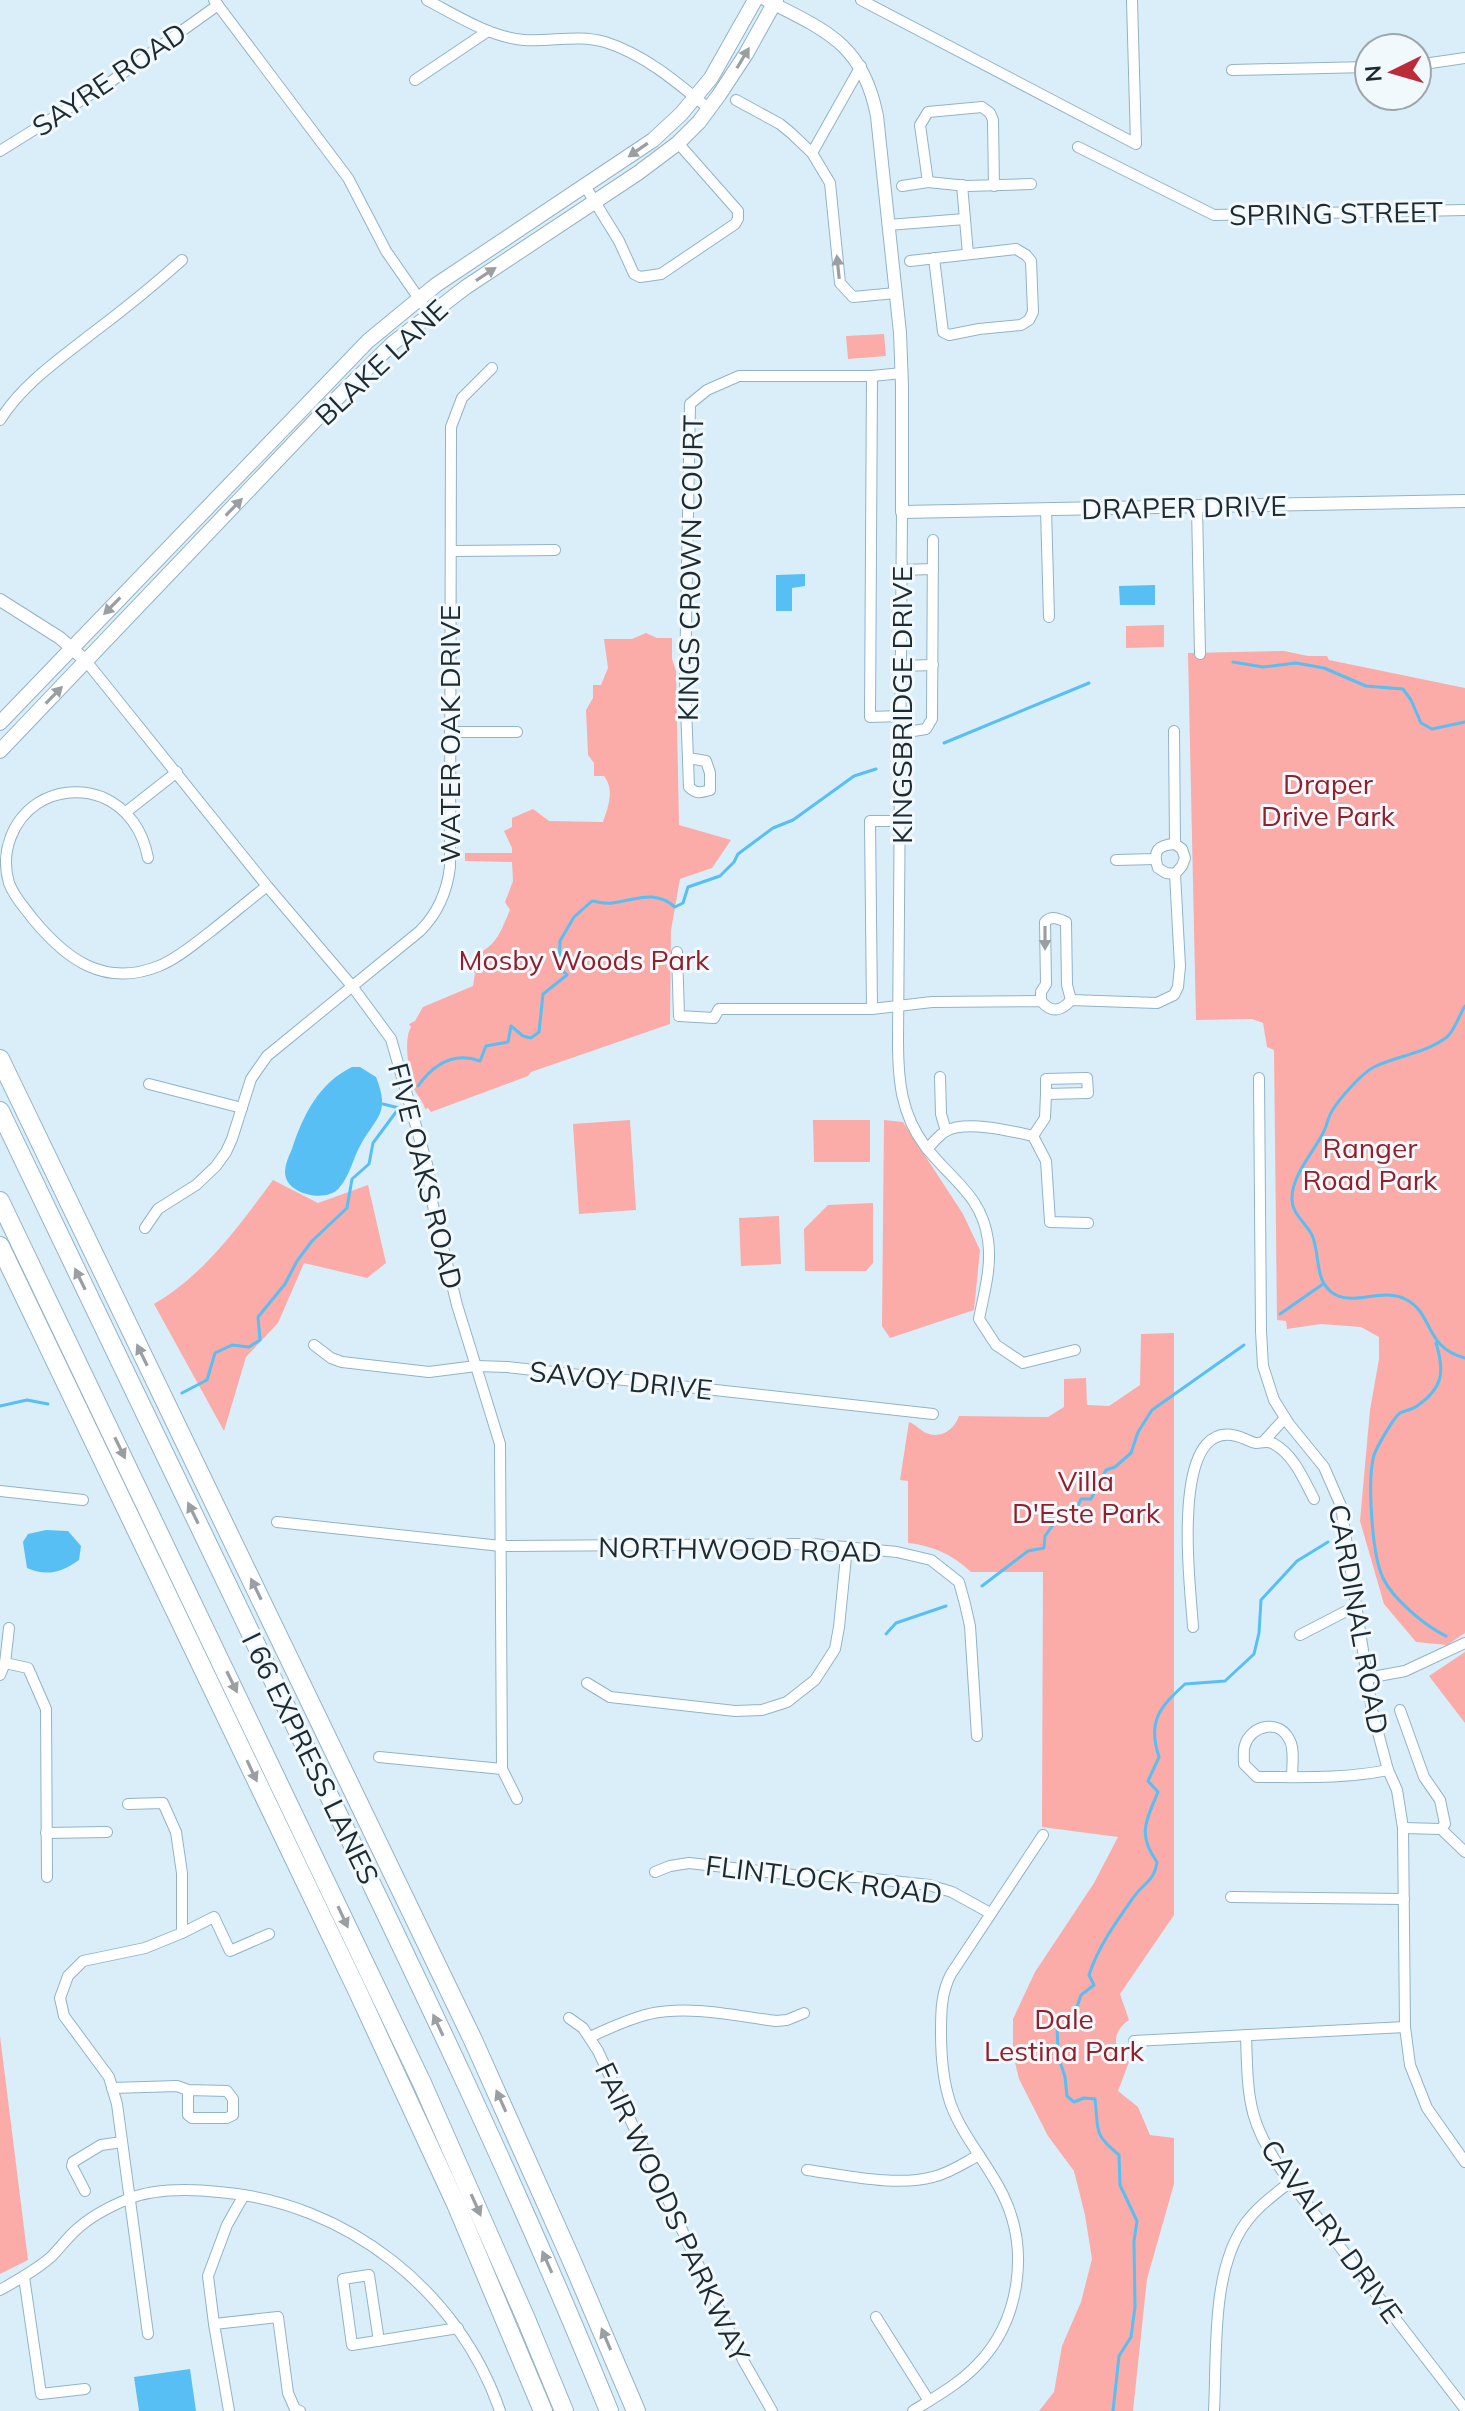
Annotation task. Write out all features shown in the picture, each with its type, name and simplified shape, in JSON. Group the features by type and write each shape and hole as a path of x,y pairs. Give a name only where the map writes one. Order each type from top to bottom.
{"highway":[{"path":"0,1059 473,2040 636,2411"},
{"name":"I 66 EXPRESS LANES","path":"0,1111 466,2084 555,2281 609,2411"},
{"name":"I 66 EXPRESS LANES","path":"0,1201 422,2083 564,2411"},
{"path":"0,1246 377,2032 456,2204 543,2411"}],"main road":[{"name":"BLAKE LANE","path":"0,723 346,362 418,298 653,140 695,98 724,58 755,0"},
{"name":"BLAKE LANE","path":"0,751 393,343 466,287 659,159 678,143 709,109 746,54 772,1"}],"street":[{"path":"427,0 488,31 523,40 577,38 606,42 654,66 709,109"},
{"path":"861,0 1136,144 1132,0"},
{"name":"KINGSBRIDGE DRIVE","path":"772,1 791,6 840,42 861,66 873,95 877,116 902,373 900,1092 910,1119 927,1149 969,1192 984,1222 989,1241 989,1264 979,1319 996,1345 1023,1363 1075,1350"},
{"path":"216,3 348,178 386,251 429,313"},
{"name":"SAYRE ROAD","path":"0,151 109,83 216,3"},
{"path":"415,80 488,31"},
{"path":"1433,63 1465,58"},
{"path":"812,153 861,66"},
{"path":"1232,70 1353,67"},
{"path":"736,100 780,124 812,153 830,183 840,283 853,297 896,293"},
{"path":"928,182 920,125 928,112 982,107 993,120 994,186"},
{"path":"585,186 619,241 634,274 640,277 661,274 738,219 738,211 678,143"},
{"name":"SPRING STREET","path":"1078,147 1214,215 1465,210"},
{"path":"902,186 928,182 994,186 1031,184"},
{"path":"962,185 968,254"},
{"path":"888,225 965,219"},
{"path":"910,261 934,258 968,254 1016,249 1031,261 1033,312 1029,320 1021,325 949,335 943,332 934,258"},
{"path":"0,420 24,389 44,370 182,260"},
{"name":"WATER OAK DRIVE","path":"145,1228 158,1209 196,1185 216,1166 232,1139 251,1079 267,1056 420,931 433,916 445,892 450,867 451,434 453,418 466,392 492,368"},
{"name":"KINGS CROWN COURT","path":"688,758 685,679 690,404 707,390 739,376 872,376 902,373"},
{"path":"872,376 870,717 901,716"},
{"name":"DRAPER DRIVE","path":"902,512 1465,501"},
{"path":"1197,507 1200,654"},
{"path":"1046,509 1049,617"},
{"path":"901,733 922,730 931,723 933,540"},
{"path":"451,551 555,550"},
{"path":"902,570 933,569"},
{"name":"FIVE OAKS ROAD","path":"0,600 72,648 86,661 267,886 352,986 391,1039 428,1168 438,1231 500,1444 502,1769 517,1799"},
{"path":"901,666 933,665"},
{"path":"1174,731 1175,844"},
{"path":"450,732 517,732"},
{"path":"126,812 177,772"},
{"path":"148,858 145,841 126,812 110,800 79,792 59,794 27,811 16,825 8,841 7,876 15,896 52,943 78,962 119,973 139,972 159,966 182,953 267,886"},
{"path":"872,1009 870,821 899,821"},
{"path":"1071,1000 1157,1003 1174,995 1180,966 1175,874 1185,858 1182,849 1175,844 1164,845 1157,850 1155,859 1158,868 1175,874"},
{"path":"1116,860 1155,859"},
{"path":"1054,918 1066,922 1067,985 1071,1000 1057,1011 1050,1010 1041,1001 1041,992 1046,984 1045,922 1054,918"},
{"path":"677,952 679,1016 714,1018 719,1009 872,1009 899,1004 1041,1001"},
{"path":"1046,984 1053,981 1067,985"},
{"path":"940,1077 941,1114 946,1131"},
{"name":"CARDINAL ROAD","path":"1259,1078 1261,1350 1269,1389 1285,1418 1324,1467 1337,1494 1372,1710 1388,1770 1397,1790 1403,1828 1405,2027 1410,2065 1417,2088 1432,2117 1465,2162"},
{"path":"149,1084 242,1108"},
{"path":"1033,1136 1045,1118 1046,1094"},
{"path":"927,1149 946,1131 973,1126 1033,1136"},
{"path":"1033,1136 1046,1161 1050,1222 1088,1223"},
{"name":"SAVOY DRIVE","path":"314,1345 342,1362 429,1372 476,1366 523,1369 933,1414"},
{"path":"1264,1441 1285,1418"},
{"path":"1193,1627 1188,1508 1191,1474 1203,1446 1221,1434 1255,1443 1264,1441 1274,1444 1295,1464 1314,1499"},
{"path":"0,1491 83,1500"},
{"name":"NORTHWOOD ROAD","path":"277,1522 501,1546 813,1544 897,1552 931,1560 959,1582 970,1626 977,1736"},
{"path":"587,1683 610,1697 735,1711 762,1710 787,1702 815,1680 835,1649 847,1547"},
{"path":"1300,1635 1356,1606"},
{"path":"0,1675 5,1663 9,1628"},
{"path":"1367,1678 1405,1671 1465,1643"},
{"path":"5,1663 28,1668 46,1709 47,1877"},
{"path":"1400,1710 1424,1777 1440,1800 1445,1824 1441,1829"},
{"path":"1292,1777 1291,1740 1283,1731 1263,1726 1251,1733 1244,1746 1244,1764 1257,1777 1292,1777 1351,1777 1388,1770"},
{"path":"379,1757 502,1769"},
{"path":"128,1804 163,1803 176,1832 182,1873 182,1933"},
{"path":"1403,1828 1441,1829 1465,1852"},
{"path":"46,1833 107,1832"},
{"path":"913,2411 961,2380 985,2355 1004,2325 1015,2292 1018,2256 1013,2222 1003,2195 957,2119 947,2092 942,2057 941,2008 951,1974 1043,1835"},
{"name":"FLINTLOCK ROAD","path":"655,1872 689,1863 929,1885 952,1892 990,1913"},
{"path":"1231,1897 1404,1899"},
{"path":"148,2334 112,2088 109,2077 64,2016 60,1998 68,1976 83,1961 145,1948 214,1917 230,1951 269,1934"},
{"path":"590,2037 625,2021 662,2012 694,2012 776,2021 804,2013"},
{"name":"FAIR WOODS PARKWAY","path":"569,2018 590,2037 743,2360 772,2411"},
{"path":"1134,2041 1405,2027"},
{"name":"CAVALRY DRIVE","path":"1246,2035 1248,2093 1253,2116 1266,2147 1465,2409"},
{"path":"112,2088 177,2086 188,2090 227,2091 233,2099 233,2115 227,2118 192,2118 188,2115 188,2090"},
{"path":"85,2191 72,2166 73,2162 101,2145 122,2142"},
{"path":"807,2170 916,2181 944,2174 979,2155"},
{"path":"1214,2411 1220,2290 1225,2265 1233,2242 1247,2221 1262,2204 1290,2182"},
{"path":"0,2290 50,2257 78,2228 130,2198 179,2190 244,2195 303,2210 361,2239 399,2266 458,2328 480,2363 500,2411"},
{"path":"229,2411 208,2276 227,2225 244,2195"},
{"path":"379,2341 369,2275 343,2279 352,2345 379,2341 458,2328"},
{"path":"24,2277 41,2394 85,2389"},
{"path":"214,2324 278,2317 288,2393 295,2409 300,2411"},
{"path":"876,2317 929,2401"}],"green space":[{"path":"884,334 886,356 848,359 846,336"},
{"path":"1164,625 1164,647 1126,648 1126,626"},
{"name":"Mosby Woods Park","path":"646,633 657,638 672,638 672,659 676,671 679,825 731,840 712,868 680,879 671,930 670,1024 531,1072 528,1076 431,1112 425,1109 413,1086 408,1056 409,1024 415,1021 423,1007 473,986 475,973 471,969 479,953 499,935 510,910 505,902 513,881 512,862 465,861 465,853 512,853 504,831 512,827 512,818 533,809 549,821 603,822 610,799 609,787 604,776 594,776 594,763 588,755 586,710 593,698 593,685 601,685 608,668 604,639 632,639"},
{"path":"1284,651 1327,656 1329,660 1465,688 1465,1633 1447,1645 1416,1642 1384,1604 1360,1521 1379,1337 1361,1327 1321,1324 1287,1329 1286,1321 1277,1320 1274,1050 1267,1047 1263,1023 1252,1019 1196,1020 1188,653"},
{"path":"630,1120 636,1210 579,1214 573,1124"},
{"path":"813,1120 870,1120 870,1162 814,1162"},
{"path":"884,1120 903,1122 963,1214 980,1250 974,1310 890,1338 882,1326"},
{"path":"273,1180 318,1203 368,1185 386,1263 367,1278 304,1263 278,1323 246,1357 224,1431 154,1304 205,1264 234,1232"},
{"path":"873,1203 873,1263 866,1271 805,1271 804,1229 828,1205"},
{"path":"779,1216 781,1264 741,1266 739,1218"},
{"name":"Villa D'Este Park","path":"1174,1333 1174,1915 1120,1994 1129,2020 1119,2030 1116,2041 1119,2052 1129,2062 1118,2091 1138,2107 1150,2135 1174,2138 1174,2184 1147,2279 1133,2411 1039,2411 1054,2392 1062,2346 1081,2302 1092,2259 1074,2171 1048,2136 1019,2079 1013,2054 1013,2019 1035,1972 1094,1883 1118,1837 1042,1827 1043,1572 971,1572 942,1552 908,1543 908,1481 900,1480 909,1422 926,1433 937,1435 950,1429 959,1416 1048,1417 1064,1407 1064,1379 1086,1378 1087,1405 1109,1406 1140,1385 1141,1334"},
{"path":"1465,1652 1465,1723 1429,1676"},
{"path":"0,2036 28,2260 0,2274"}],"water":[{"path":"805,574 805,586 792,588 792,611 776,611 776,575"},
{"path":"1155,585 1155,605 1120,605 1119,586"},
{"path":"352,1067 360,1067 376,1077 382,1099 380,1113 339,1188 327,1195 303,1193 290,1184 285,1175 296,1136 321,1091"},
{"path":"46,1530 68,1531 81,1546 79,1560 54,1572 27,1568 23,1542 28,1534"},
{"path":"190,2369 196,2411 139,2411 134,2377"}],"waterway":[{"path":"1233,662 1263,667 1296,663 1324,668 1366,686 1403,689 1421,723 1432,729 1465,722"},
{"path":"944,743 1089,683"},
{"path":"418,1086 444,1062 461,1058 480,1061 486,1046 508,1042 511,1026 523,1036 531,1038 539,1032 543,994 567,975 559,967 560,941 574,917 592,901 610,903 652,897 675,907 683,903 688,887 720,876 738,854 773,828 793,820 854,776 876,769"},
{"path":"1465,1006 1447,1037 1430,1047 1374,1067 1351,1087 1331,1113 1299,1173 1292,1198 1296,1213 1312,1235 1321,1276 1329,1290 1344,1298 1389,1295 1407,1300 1416,1306 1442,1346 1465,1358"},
{"path":"182,1393 207,1380 215,1353 232,1345 249,1347 260,1340 258,1317 285,1284 312,1241 347,1208 352,1179 369,1164 373,1143 399,1108 383,1104"},
{"path":"1280,1314 1323,1284"},
{"path":"1436,1343 1440,1379 1432,1393 1417,1406 1400,1413 1386,1433 1374,1455 1371,1499 1373,1536 1383,1578 1410,1611 1446,1636"},
{"path":"982,1586 1028,1551 1044,1548 1045,1536 1055,1522 1073,1517 1081,1499 1091,1499 1106,1470 1115,1467 1131,1453 1138,1432 1152,1410 1244,1345"},
{"path":"0,1406 27,1400 48,1404"},
{"path":"1113,2411 1119,2356 1131,2337 1135,2307 1134,2241 1137,2221 1120,2185 1119,2155 1104,2141 1098,2130 1095,2099 1084,2098 1074,2102 1067,2096 1058,2056 1057,2022 1076,2010 1081,1995 1094,1985 1089,1975 1102,1945 1156,1869 1157,1862 1145,1835 1147,1820 1158,1792 1148,1781 1159,1757 1154,1734 1158,1716 1185,1684 1225,1681 1254,1654 1261,1600 1297,1561 1328,1542"},
{"path":"886,1634 896,1623 946,1606"}],"park label":[{"name":"Draper Drive Park","path":"1328,799"},
{"name":"Ranger Road Park","path":"1370,1163"},
{"name":"Dale Lestina Park","path":"1064,2034"}]}
